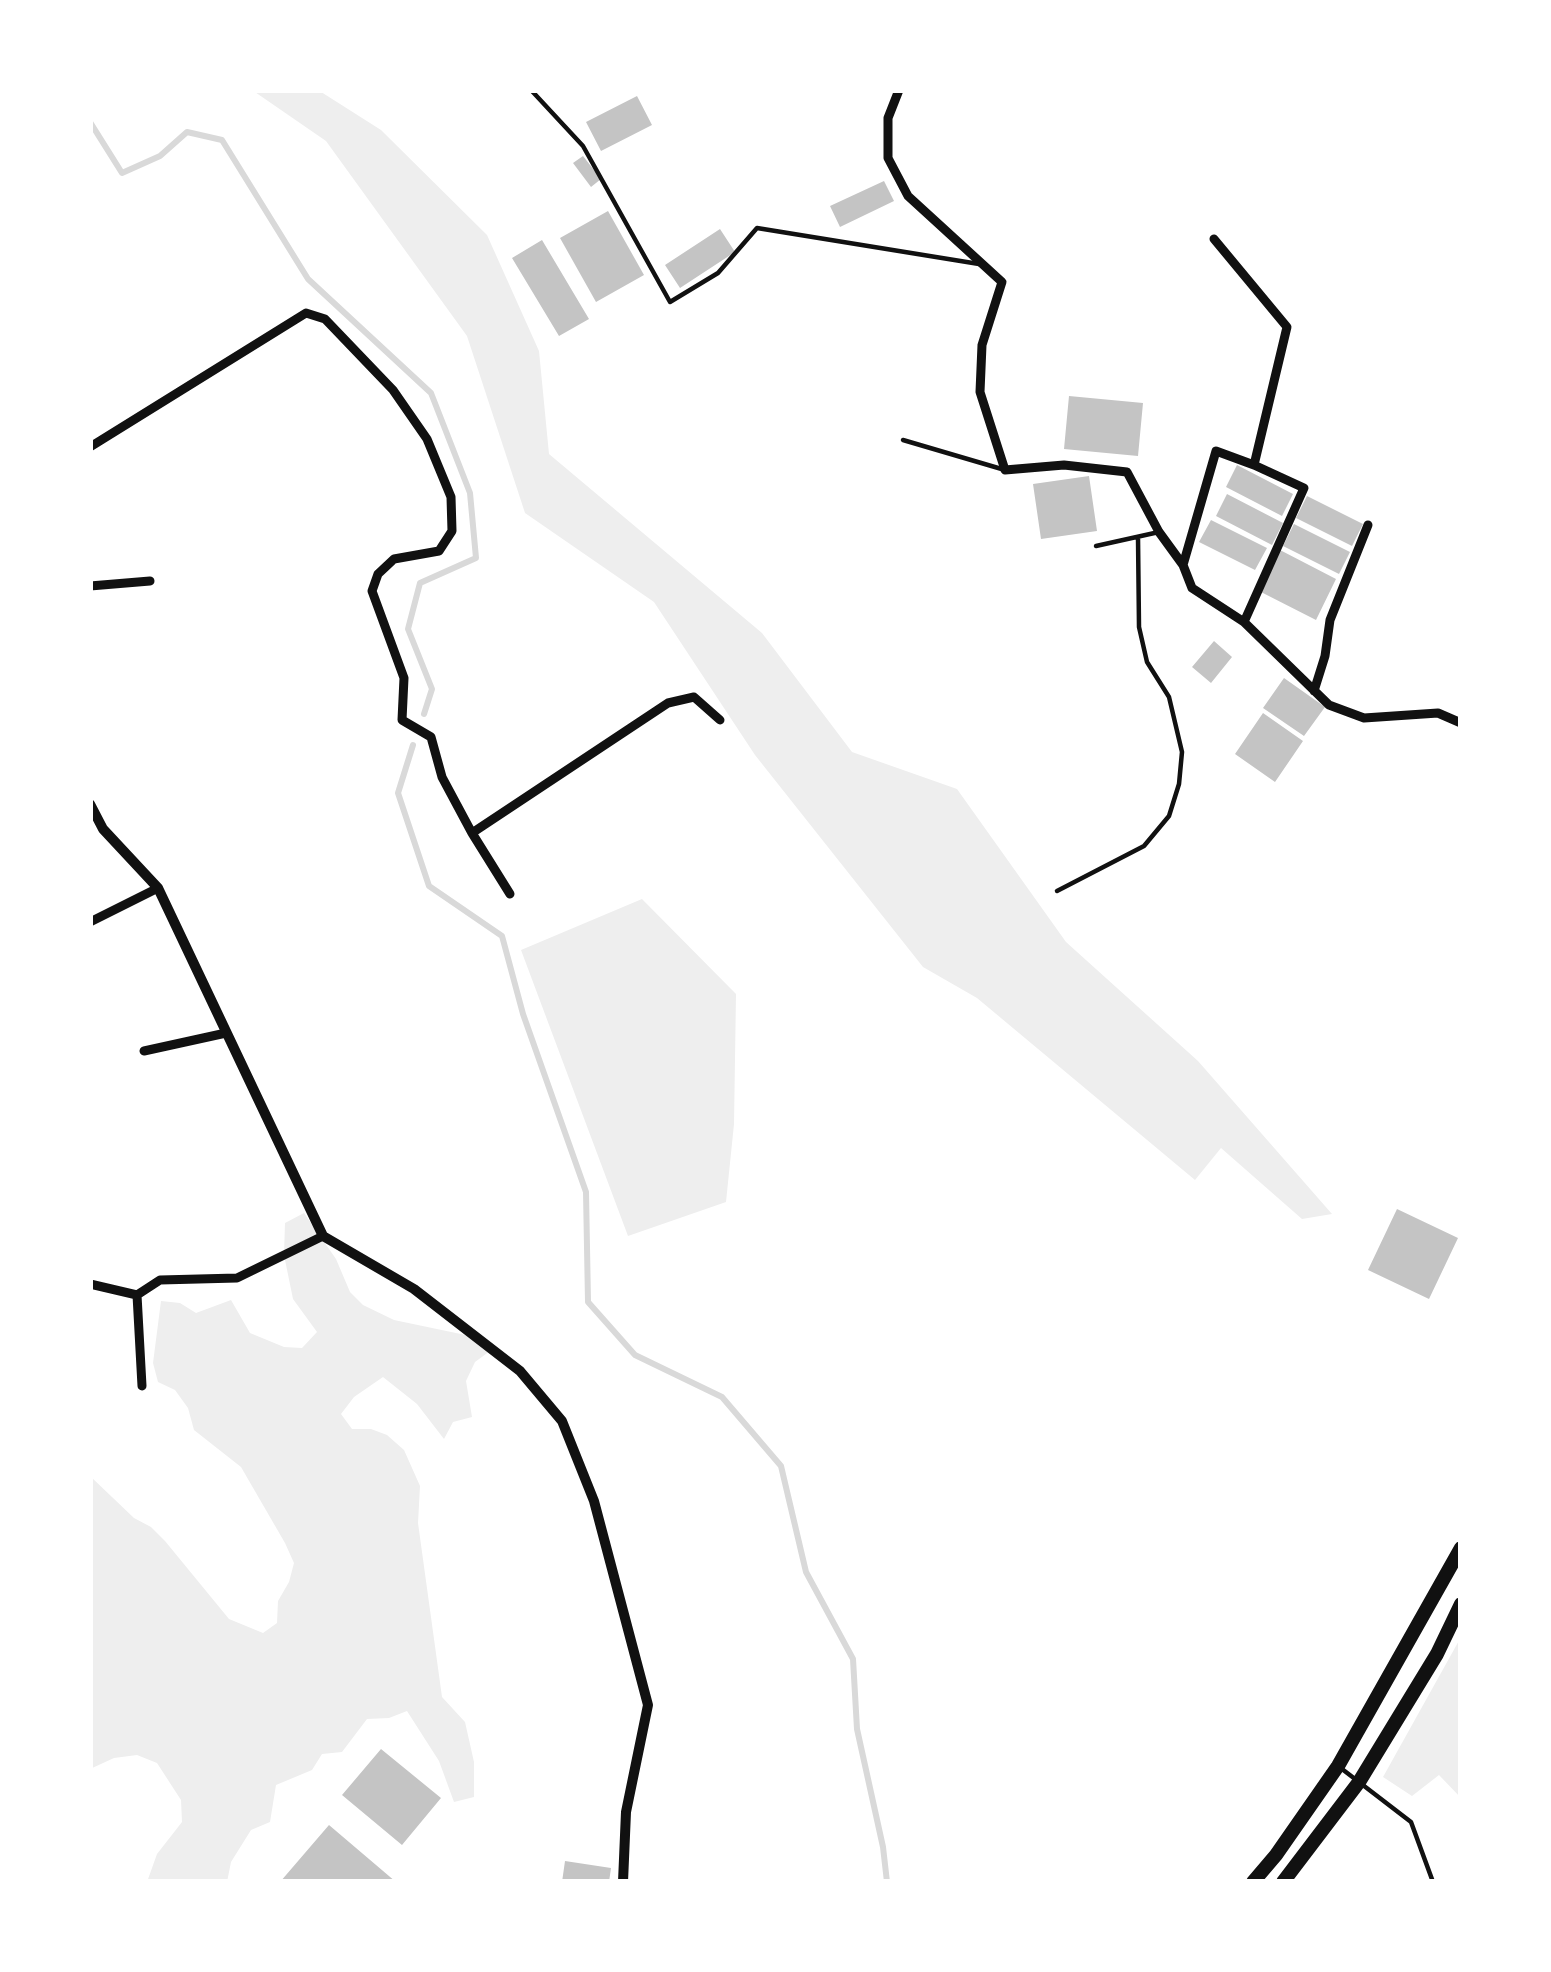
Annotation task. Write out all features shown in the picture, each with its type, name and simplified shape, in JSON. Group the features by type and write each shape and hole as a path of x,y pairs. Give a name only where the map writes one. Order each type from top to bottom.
{"main road":[{"path":"1253,1882 1338,1766 1461,1548"},
{"path":"1283,1882 1359,1782 1437,1654 1461,1604"}],"street":[{"path":"899,90 888,118 888,158 908,196 1002,282 982,344 980,392 1005,470 1064,465 1127,472 1192,588 1244,622 1329,705 1364,718 1438,712 1461,723"},
{"path":"1214,239 1287,327 1254,465"},
{"path":"90,447 306,313 325,319 393,389 427,439 452,497 452,530 440,551 394,559 378,574 372,591 404,678 402,720 431,737 442,777 509,894"},
{"path":"1183,565 1216,451 1304,488 1244,622"},
{"path":"1314,691 1330,620 1368,525"},
{"path":"90,586 150,581"},
{"path":"472,833 668,703 694,697 720,720"},
{"path":"90,804 103,829 158,888 322,1236 414,1289 520,1371 562,1421 594,1501 648,1705 626,1812 623,1882"},
{"path":"90,922 158,888"},
{"path":"143,1051 226,1034"},
{"path":"90,1284 136,1295 160,1280 237,1278 322,1236"},
{"path":"136,1295 142,1386"}],"lane":[{"path":"531,90 583,146 670,302 718,273 758,228 985,265"},
{"path":"903,440 1005,470"},
{"path":"1096,546 1159,532"},
{"path":"1057,891 1144,846 1168,816 1179,784 1181,752 1169,697 1147,662 1139,627 1138,536"},
{"path":"1338,1766 1412,1822 1433,1882"}],"shaded area":[{"path":"252,90 318,90 381,130 487,235 539,351 549,454 762,633 852,752 957,789 1066,942 1198,1061 1332,1214 1302,1219 1221,1148 1195,1180 977,998 923,967 755,755 654,602 525,513 467,336 326,141"},
{"path":"642,899 736,994 734,1124 726,1202 628,1236 521,950"},
{"path":"304,1213 336,1259 350,1292 363,1305 394,1320 475,1337 490,1351 475,1362 466,1381 472,1417 453,1422 444,1439 417,1404 383,1377 354,1397 341,1414 352,1429 387,1435 404,1450 420,1486 418,1523 442,1697 465,1722 474,1762 474,1797 454,1802 439,1761 407,1711 367,1719 342,1752 322,1754 312,1770 276,1785 270,1822 251,1830 231,1862 227,1882 147,1882 157,1854 182,1822 181,1800 157,1763 137,1755 114,1758 90,1769 90,1476 165,1541 229,1619 263,1633 277,1623 278,1601 294,1563 285,1543 241,1467 194,1430 188,1408 175,1390 158,1382 153,1363 161,1301 180,1303 196,1313 231,1300 250,1333 284,1347 302,1348 317,1332 293,1299 284,1255 285,1223"},
{"path":"1461,1637 1461,1798 1439,1775 1412,1796 1383,1777"}],"building":[{"path":"637,96 652,125 601,151 586,122"},
{"path":"583,156 601,179 591,187 573,163"},
{"path":"884,181 894,201 840,227 830,206"},
{"path":"608,211 644,275 596,302 560,238"},
{"path":"720,229 735,252 680,288 665,265"},
{"path":"542,240 589,319 559,336 512,258"},
{"path":"1069,396 1143,403 1138,456 1064,449"},
{"path":"1237,465 1293,494 1282,516 1226,487"},
{"path":"1089,476 1097,531 1041,539 1033,484"},
{"path":"1227,494 1283,523 1272,545 1216,516"},
{"path":"1307,496 1363,524 1352,546 1296,518"},
{"path":"1211,520 1267,548 1255,570 1199,542"},
{"path":"1294,524 1350,552 1339,574 1283,546"},
{"path":"1280,550 1336,579 1316,620 1259,591"},
{"path":"1214,641 1232,657 1211,683 1192,667"},
{"path":"1284,678 1325,707 1304,736 1263,708"},
{"path":"1263,713 1303,741 1275,782 1235,754"},
{"path":"1397,1209 1458,1238 1429,1299 1368,1270"},
{"path":"381,1749 441,1798 402,1845 342,1795"},
{"path":"329,1825 396,1882 280,1882"},
{"path":"565,1861 611,1868 609,1882 562,1882"}],"waterway":[{"path":"90,122 122,173 160,156 187,132 222,140 308,279 431,393 470,493 476,558 420,583 408,629 432,689 424,714"},
{"path":"413,745 398,793 429,886 502,936 523,1014 586,1192 588,1302 635,1355 722,1397 781,1466 806,1572 853,1659 857,1729 887,1882"}]}
